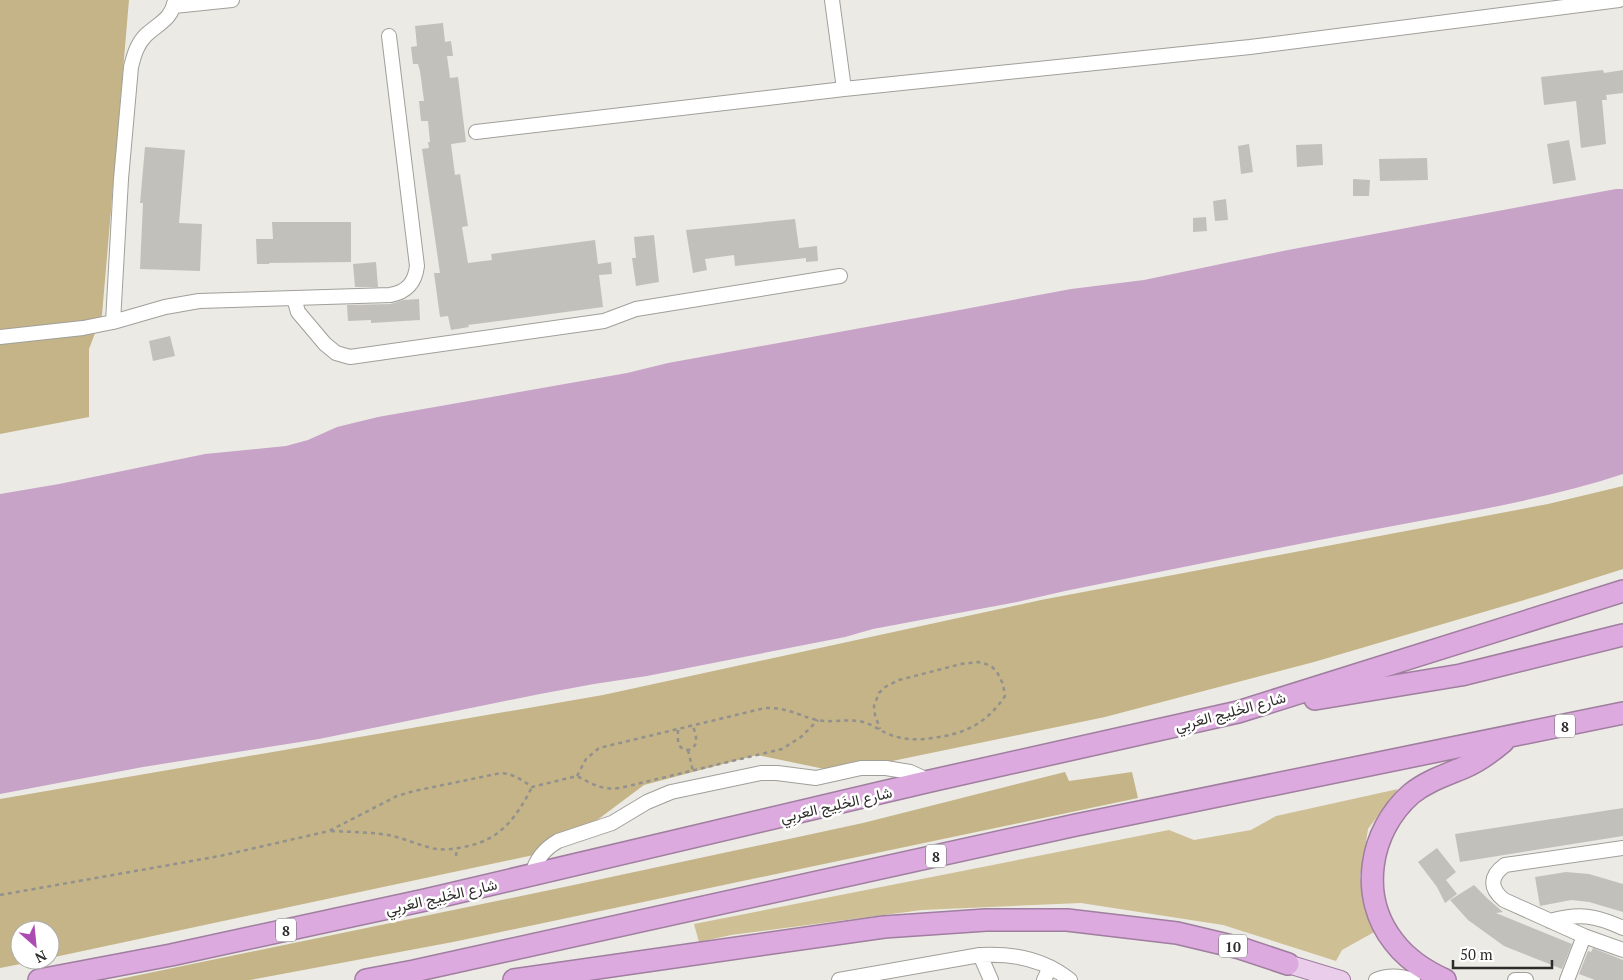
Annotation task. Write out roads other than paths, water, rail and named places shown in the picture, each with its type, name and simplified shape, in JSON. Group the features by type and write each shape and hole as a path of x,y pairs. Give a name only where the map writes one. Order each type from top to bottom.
{"highway":[{"name":"شارع الخَلِيج العَربِي","path":"39,980 171,955 425,900 1238,712 1623,591"},
{"path":"1238,712 1461,675 1623,635"},
{"name":"8","path":"366,980 1076,825 1623,714"},
{"path":"1445,980 1422,968 1412,960 1386,931 1376,905 1372,878 1376,851 1386,825 1402,803 1423,785 1477,761 1507,738"},
{"name":"10","path":"514,980 884,927 986,920 1067,920 1177,933 1240,948 1288,964"}],"main road":[{"path":"1288,964 1304,980"},
{"name":"10","path":"1288,964 1341,980"}],"street":[{"path":"113,322 121,179 131,66 135,50 145,36 170,16 175,3 232,0"},
{"path":"832,0 844,89"},
{"path":"476,132 844,89 1250,48 1619,0"},
{"path":"0,337 83,328 190,302 390,295 404,291 414,280 417,266 389,36"},
{"path":"294,298 298,312 325,344 336,353 350,357 604,321 636,309 840,276"},
{"path":"532,874 541,854 558,841 612,823 647,802 663,795 696,786 761,773 816,778 874,767 910,772 930,782"},
{"path":"1623,848 1513,863 1505,865 1498,870 1494,878 1494,887 1497,895 1504,900 1584,936 1623,950"},
{"path":"1550,921 1583,915 1623,928"},
{"path":"1567,980 1584,936"},
{"path":"839,980 995,954 1024,957 1050,967 1070,980"},
{"path":"980,955 991,980"},
{"path":"1044,980 1050,967"},
{"path":"1376,980 1391,976 1413,980"},
{"path":"1515,980 1526,980"}]}
